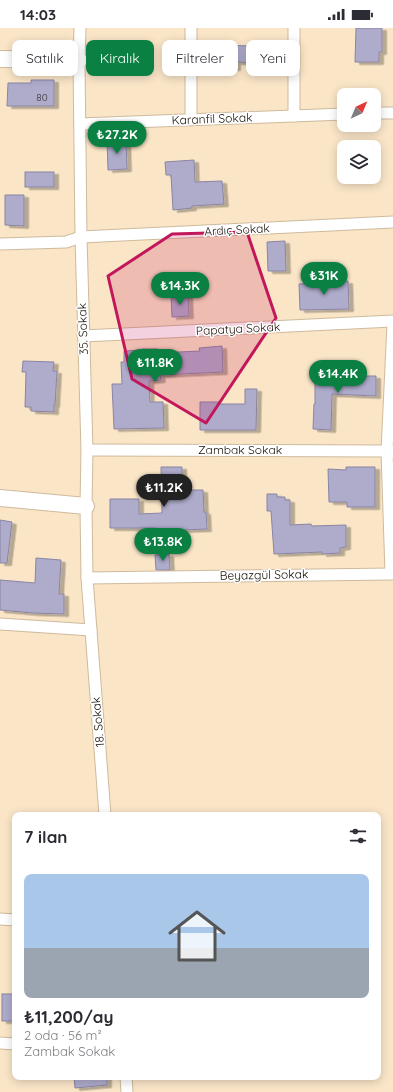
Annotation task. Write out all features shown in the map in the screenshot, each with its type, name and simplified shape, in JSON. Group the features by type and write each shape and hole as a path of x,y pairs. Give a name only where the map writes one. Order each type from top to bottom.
{"street":[{"name":"35. Sokak","path":"80,28 80,237 87,450 87,578 91,630"},
{"path":"191,28 191,120"},
{"path":"294,28 294,116"},
{"path":"0,59 79,60"},
{"path":"381,113 393,113"},
{"name":"Karanfil Sokak","path":"80,124 337,114"},
{"name":"Ardıç Sokak","path":"0,244 66,242 80,237 393,222"},
{"name":"Papatya Sokak","path":"83,336 393,321"},
{"path":"392,573 390,452 393,324"},
{"name":"Zambak Sokak","path":"87,450 390,452"},
{"path":"0,498 86,506"},
{"name":"Beyazgül Sokak","path":"87,578 392,573"},
{"path":"0,624 91,630"},
{"name":"18. Sokak","path":"91,630 105,812"},
{"path":"0,919 12,920"},
{"path":"0,1043 12,1044"},
{"path":"126,1080 127,1092"}],"highlighted area":[{"path":"247,232 276,318 206,423 132,379 108,276 172,234"}],"building":[{"path":"356,28 382,28 382,52 379,52 379,62 355,62"},
{"path":"238,46 246,46 246,62 238,62"},
{"path":"31,80 54,80 54,106 7,106 8,83 31,83"},
{"path":"126,140 127,169 108,170 107,141"},
{"path":"194,160 195,182 222,181 224,204 192,206 192,208 173,210 171,175 166,175 165,162"},
{"path":"25,172 54,172 54,187 25,187"},
{"path":"5,195 24,195 24,226 5,225"},
{"path":"285,241 286,271 268,271 267,242"},
{"path":"348,281 349,309 300,310 299,284"},
{"path":"188,294 189,316 172,317 171,295"},
{"path":"222,346 223,372 160,375 161,380 149,381 150,402 163,402 164,428 114,429 112,384 122,384 121,362 124,362 124,351 158,349 158,353 200,351 199,348"},
{"path":"23,361 54,362 53,371 57,371 54,412 31,411 31,407 25,407 26,372 22,372"},
{"path":"315,374 376,376 376,396 332,394 331,430 313,429"},
{"path":"245,389 257,389 256,430 200,430 200,402 245,404"},
{"path":"161,467 182,467 182,490 203,490 204,512 206,512 207,529 156,531 156,528 110,528 110,499 139,499 139,514 162,513"},
{"path":"346,467 375,467 375,507 347,507 347,502 329,502 328,469 346,470"},
{"path":"267,494 277,494 277,497 285,497 285,500 290,500 290,525 346,525 346,547 340,548 340,553 322,554 322,552 274,554 271,511 267,511"},
{"path":"0,520 12,522 7,563 0,563"},
{"path":"169,554 170,570 156,570 155,555"},
{"path":"36,558 61,560 59,594 64,594 64,614 0,610 0,580 35,583"},
{"path":"2,994 12,994 12,1021 2,1021"},
{"path":"74,1080 107,1080 107,1085 75,1088"}]}
